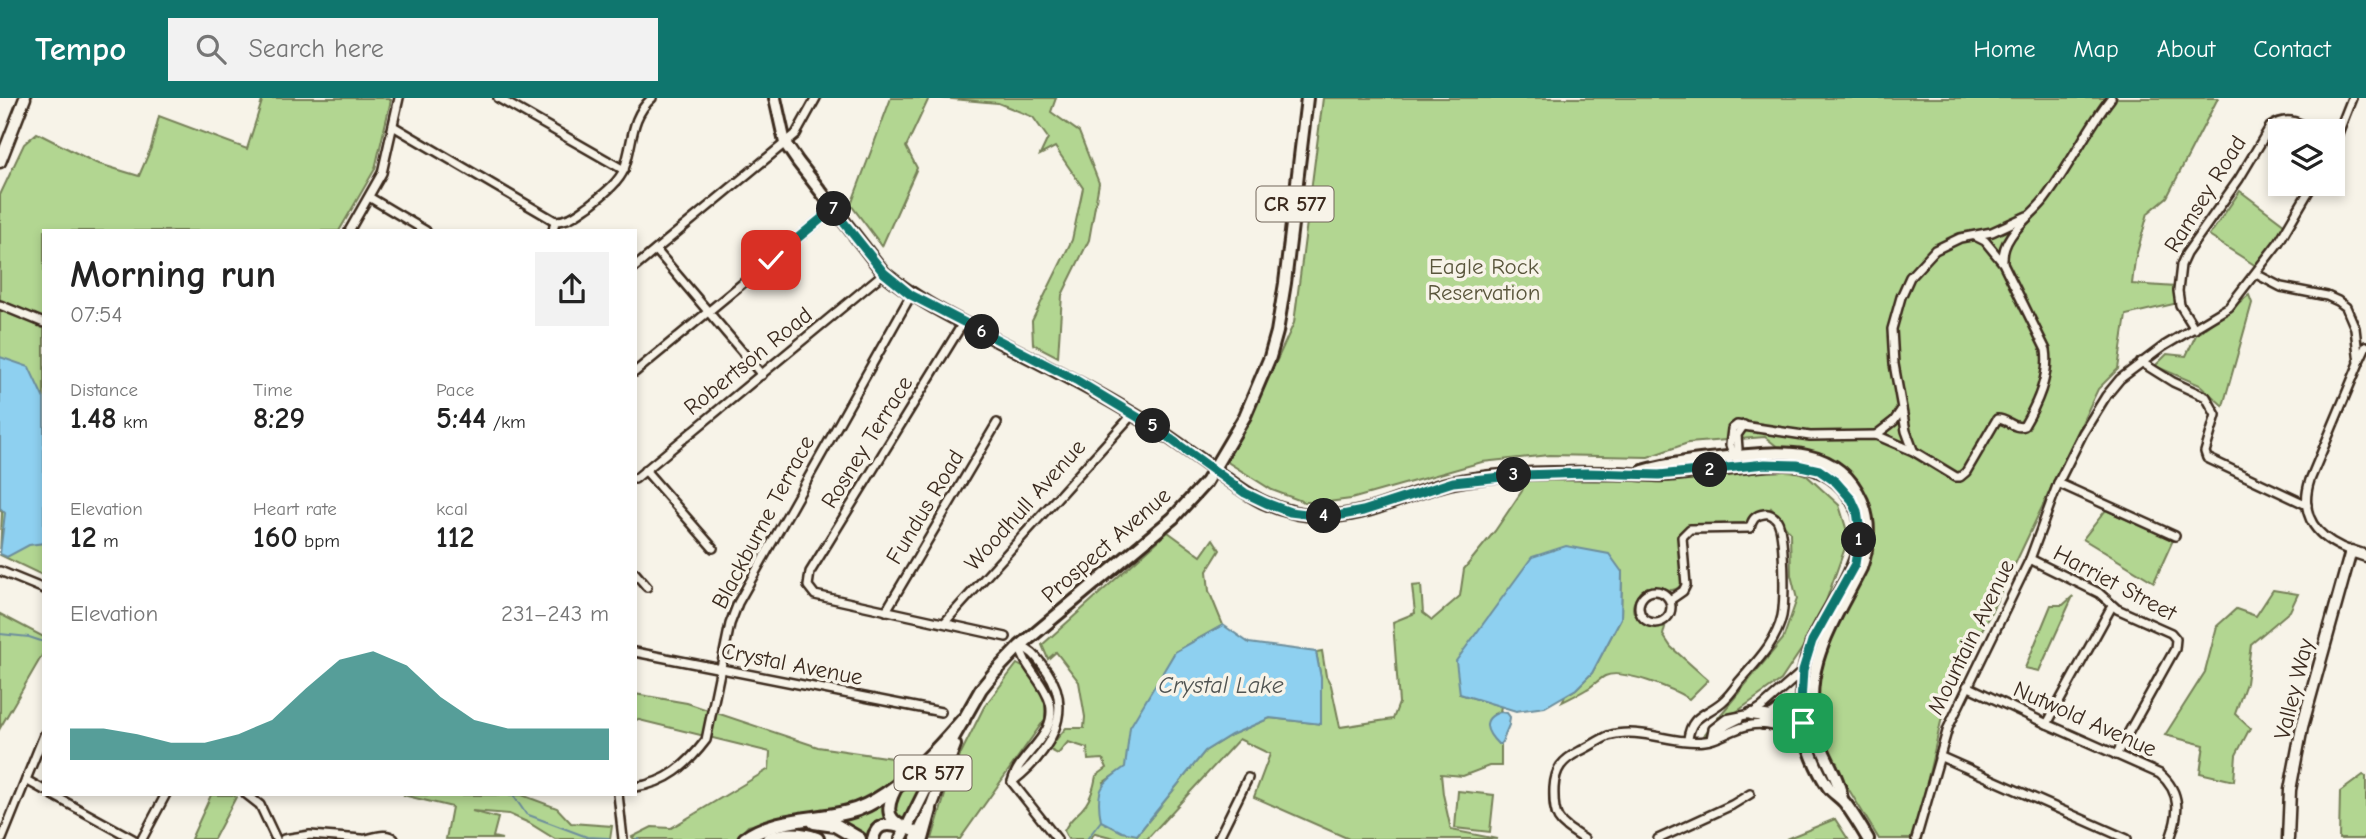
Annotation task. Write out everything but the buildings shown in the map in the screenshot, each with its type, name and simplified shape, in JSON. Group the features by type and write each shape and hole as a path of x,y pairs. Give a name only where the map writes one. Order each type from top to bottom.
{"highway":[{"path":"745,839 759,830 794,820 861,809 897,785 936,752 963,720"},
{"path":"919,837 930,810"},
{"path":"794,820 835,825 859,839"},
{"path":"769,839 796,834 817,839"}],"main road":[{"path":"775,98 785,143 884,273 911,295 1076,380 1133,414 1245,493 1266,503 1298,513 1322,516 1363,511 1453,482 1545,473 1659,475 1765,464 1797,465 1819,470 1836,482 1852,500 1857,511 1860,532 1855,564 1812,641 1803,670 1803,723 1809,748 1831,790 1842,799 1868,839"},
{"name":"Prospect Avenue","path":"903,834 981,689 1020,646 1173,518 1214,470 1250,407 1274,345 1286,283 1307,98"},
{"path":"1637,473 1692,460 1766,452 1794,453 1827,462 1852,484 1869,525 1866,554 1822,644 1801,702"},
{"path":"1734,456 1740,467"},
{"path":"1690,472 1698,466 1731,461 1734,456"},
{"path":"1815,665 1814,721 1842,799"},
{"path":"1763,723 1779,711 1801,702"},
{"path":"1748,714 1774,715 1803,723 1811,733 1827,773 1838,782"},
{"name":"Prospect Avenue","path":"930,810 963,720"},
{"path":"897,785 889,804 889,815 903,834"},
{"path":"873,839 875,830 886,825 903,834 919,837"}],"street":[{"path":"0,162 25,98"},
{"path":"350,229 382,173 399,98"},
{"path":"393,126 555,221 578,214 599,198 618,178 624,170 638,113 652,98"},
{"path":"637,265 802,128 816,98"},
{"path":"2003,262 2005,247 2028,216 2046,198 2111,98"},
{"path":"2344,119 2353,98"},
{"path":"502,99 624,170"},
{"name":"Ramsey Road","path":"2195,328 2180,305 2178,291 2181,265 2186,254 2224,203 2268,130"},
{"name":"Mountain Avenue","path":"1916,839 1948,728 2030,559 2058,483 2106,396 2120,379 2141,362 2229,307 2256,274 2306,196"},
{"path":"369,197 423,229"},
{"path":"637,370 833,209"},
{"path":"1913,451 1908,440 1892,346 1894,319 1910,277 1935,250 1960,238 1992,232 2028,216"},
{"path":"553,229 555,221"},
{"path":"1734,456 1730,445 1732,429 1737,425 1810,436 1876,435 1913,451 1960,477 1966,472 1994,421 2003,419 2021,428 2032,410 2047,365 2046,350 2003,262 1985,241 1975,236"},
{"path":"656,250 762,375"},
{"name":"Robertson Road","path":"637,476 884,273"},
{"path":"2256,274 2281,288 2338,300 2346,307 2355,328 2359,363"},
{"name":"Blackburne Terrace","path":"637,787 666,779 695,754 706,740 719,670 738,603 911,295"},
{"path":"0,305 42,322"},
{"name":"Rosney Terrace","path":"886,611 815,595 808,586 810,572 963,323"},
{"path":"2366,346 2310,480 2307,505 2309,516 2317,530 2333,544 2366,556"},
{"path":"2141,362 2173,382 2206,397 2216,415 2205,452 2207,458 2307,505"},
{"path":"1876,435 1894,421 1902,406"},
{"name":"Woodhull Avenue","path":"945,622 1133,414"},
{"name":"Fundus Road","path":"886,611 998,423"},
{"path":"645,470 713,548"},
{"path":"2058,483 2175,537"},
{"path":"1670,600 1683,591 1686,585 1682,537 1685,532 1690,529 1750,528 1754,518 1762,514 1772,515 1779,522 1783,584 1782,616 1778,628 1771,644 1723,702 1694,720 1688,739"},
{"name":"Valley Way","path":"2288,839 2290,790 2302,727 2351,551"},
{"name":"Harriet Street","path":"2030,559 2099,593 2124,613 2175,636 2177,643 2116,755"},
{"path":"0,571 42,588"},
{"path":"637,575 647,587"},
{"path":"1661,592 1670,600 1670,613 1662,621 1650,622 1641,614 1640,601 1649,593 1661,592"},
{"path":"2047,724 2112,606"},
{"path":"886,611 1006,637"},
{"path":"1020,646 1023,658 1041,680 1051,713 1050,725 1015,770 1012,782 1057,839"},
{"name":"Crystal Avenue","path":"637,652 941,712"},
{"path":"1712,739 1727,725 1772,701 1803,670"},
{"name":"Nutwold Avenue","path":"1968,686 2160,774 2172,787 2178,803 2170,839"},
{"path":"1584,839 1563,825 1553,811 1555,773 1569,757 1609,736 1630,733 1706,741 1720,738 1745,726 1763,723 1782,728 1809,748"},
{"path":"2,839 42,740"},
{"path":"1939,756 2127,839"},
{"path":"1217,839 1248,778"},
{"path":"26,780 42,789"},
{"path":"1658,839 1750,794"},
{"path":"55,796 133,839"},
{"path":"142,839 165,796"},
{"path":"249,796 260,805 276,839"},
{"path":"618,796 622,839"},
{"path":"284,839 310,835 364,839 384,835 394,839"}],"green space":[{"path":"263,98 391,100 375,169 340,229 42,229 42,575 0,555 0,195 24,144 37,133 96,163 139,176 151,148 159,116 247,149"},
{"path":"891,98 929,98 906,147 917,168 882,246 851,205"},
{"path":"941,98 1056,98 1051,112 1079,132 1099,183 1089,240 1062,295 1058,357 1033,344 1032,321 1072,240 1083,188 1055,147 1040,155 1048,138 1033,117 998,103"},
{"name":"Eagle Rock Reservation","path":"1323,98 2218,98 2167,197 2148,213 2135,260 2132,284 2176,287 2178,303 2126,315 2118,369 2098,389 1945,704 1914,839 1879,839 1824,749 1816,695 1821,657 1869,536 1847,477 1811,458 1779,448 1765,437 1688,443 1648,457 1549,455 1482,462 1351,499 1304,502 1272,490 1221,458 1261,395 1294,323"},
{"path":"2240,191 2285,225 2256,266 2209,236"},
{"path":"2249,295 2252,303 2223,406 2200,385 2155,366 2167,354 2186,356 2196,335"},
{"path":"1789,469 1806,475 1839,505 1846,528 1846,545 1817,626 1781,680 1704,735 1783,639 1797,599 1791,575 1790,532 1771,508 1769,511 1755,514 1747,523 1688,526 1682,532 1683,569 1679,587 1671,590 1649,588 1639,594 1634,602 1635,614 1645,622 1665,627 1663,635 1671,647 1708,680 1689,699 1648,681 1613,674 1562,702 1565,696 1592,673 1621,618 1622,572 1460,694 1501,706 1500,712 1494,714 1498,744 1501,744 1501,766 1489,766 1463,776 1441,774 1451,830 1497,839 1349,839 1254,797 1270,754 1239,739 1147,839 1118,839 1095,833 1090,839 1068,839 1064,831 1088,801 1096,776 1107,768 1103,759 1088,760 1087,748 1068,742 1058,754 1048,749 1066,728 1084,728 1085,717 1079,682 1056,652 1048,659 1042,645 1168,532 1201,556 1213,539 1220,550 1207,571 1209,591 1223,625 1175,652 1129,737 1126,767 1104,782 1137,835 1205,751 1231,735 1270,718 1321,724 1321,678 1316,652 1322,651 1340,727 1393,719 1399,703 1393,622 1415,613 1412,586 1421,585 1423,613 1432,620 1460,596 1464,569 1495,531 1522,491 1526,480 1678,479"},
{"path":"2106,510 2173,540 2154,582 2083,539"},
{"path":"2273,590 2298,594 2290,611 2251,644 2246,683 2235,714 2250,728 2236,755 2234,781 2200,773 2204,745 2165,735 2205,672 2217,626 2236,609 2256,616"},
{"path":"2073,596 2039,671 2025,668 2051,605 2063,605"},
{"path":"0,614 42,636 42,655 0,728"},
{"path":"1017,664 1026,669 1045,698 1045,719 960,839 932,839 952,771 984,707"},
{"path":"637,694 687,703 818,747 918,762 857,807 798,814 748,826 736,839 632,837 652,827 671,828 769,769 770,752 637,719"},
{"path":"933,761 904,819 896,816 891,808 901,785"},
{"path":"2363,775 2366,776 2366,833 2363,839 2339,839 2340,792"},
{"path":"1458,791 1494,795 1490,832 1455,828"},
{"path":"211,796 236,797 214,839 191,839"},
{"path":"407,796 525,796 557,808 571,823 612,826 610,839 555,839 509,814 472,811 498,818 493,837 502,839 446,839 452,807"},
{"path":"883,801 883,813 888,820 873,824 866,837 853,828 830,819"},
{"path":"1835,819 1848,839 1786,839"}],"water":[{"path":"0,357 29,367 42,395 42,543 29,545 7,557 0,554 5,513 0,508"},
{"path":"1566,546 1609,554 1622,572 1621,618 1592,673 1576,689 1545,707 1516,711 1460,694 1456,661 1532,557"},
{"name":"Crystal Lake","path":"1223,625 1249,643 1316,652 1321,678 1321,724 1270,718 1231,735 1205,751 1137,835 1122,832 1101,821 1099,801 1102,788 1125,767 1130,727 1175,652"},
{"path":"1500,712 1507,713 1510,717 1501,744 1498,744 1490,735 1487,722"}],"waterway":[{"path":"0,634 42,641"},
{"path":"514,796 526,814 587,837 609,838"},
{"path":"1087,839 1101,821"}],"route":[{"path":"771,260 833,209 884,273 911,295 1076,380 1154,427 1245,493 1274,507 1298,513 1342,515 1363,511 1453,482 1495,477 1558,473 1659,475 1765,464 1797,465 1819,470 1836,482 1852,500 1857,511 1860,532 1855,564 1812,641 1803,670 1803,723"}]}
